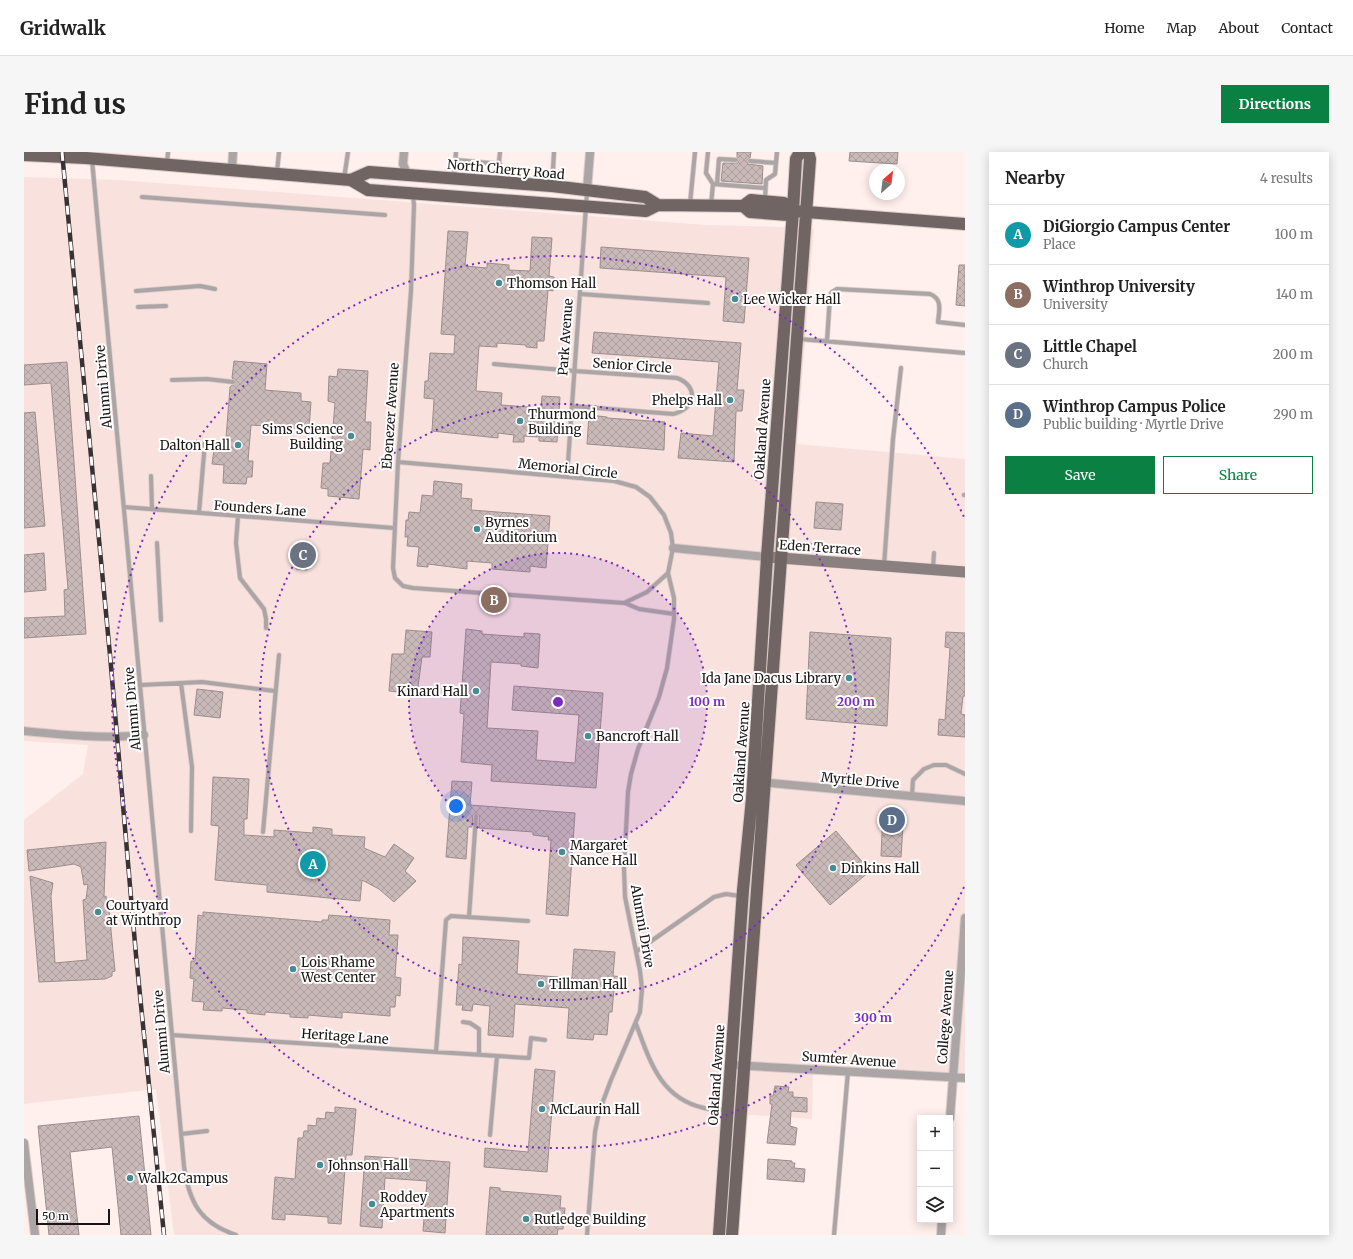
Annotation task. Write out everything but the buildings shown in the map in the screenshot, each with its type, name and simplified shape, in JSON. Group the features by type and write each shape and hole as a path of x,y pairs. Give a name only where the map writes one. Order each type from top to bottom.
{"main road":[{"name":"Oakland Avenue","path":"718,1235 753,781 767,557 792,210 796,159 800,152"},
{"name":"Oakland Avenue","path":"732,1235 766,783 780,558 810,159 808,152"},
{"name":"North Cherry Road","path":"26,154 88,156 277,173 348,180 368,190 586,207 646,211 658,205 743,206 751,200 784,203 792,210 965,224"},
{"name":"North Cherry Road","path":"348,180 369,172 408,176 454,178 552,186 645,197 658,205"},
{"name":"North Cherry Road","path":"743,206 750,212 788,215 792,210"},
{"path":"727,1111 741,1112"}],"street":[{"path":"232,170 233,152"},
{"path":"404,152 403,164 408,176"},
{"name":"Park Avenue","path":"587,190 590,152"},
{"name":"Eden Terrace","path":"673,548 767,557 965,572"},
{"path":"24,731 117,738 144,735"},
{"name":"Myrtle Drive","path":"753,781 965,801"},
{"name":"College Avenue","path":"950,1115 965,918"},
{"name":"Sumter Avenue","path":"731,1065 848,1070 965,1078"},
{"path":"24,1143 25,1163 35,1235"},
{"path":"941,1235 942,1223"}],"lane":[{"path":"167,164 168,152"},
{"path":"277,173 279,152"},
{"path":"348,152 348,180"},
{"path":"454,178 456,152"},
{"path":"497,182 500,152"},
{"path":"552,186 554,152"},
{"path":"690,206 695,152"},
{"path":"708,152 706,173 715,184"},
{"path":"764,201 766,180 775,174 777,152"},
{"name":"Alumni Drive","path":"88,156 124,507 187,1187 194,1205 207,1220 223,1231 236,1235"},
{"path":"711,206 719,159 734,161"},
{"path":"456,160 500,164"},
{"path":"753,162 776,163"},
{"path":"715,184 731,184 765,188"},
{"name":"Park Avenue","path":"567,476 587,190"},
{"name":"Ebenezer Avenue","path":"413,193 414,210 410,291 394,528 393,568 395,578 403,586 413,588 624,603"},
{"path":"142,197 385,215"},
{"path":"136,291 200,286 215,289"},
{"path":"827,341 830,296 832,292 837,289 930,294 936,296 939,302 938,322 965,325"},
{"path":"580,294 708,303"},
{"path":"138,307 166,306"},
{"path":"796,339 965,353"},
{"path":"494,364 574,371"},
{"path":"884,566 893,439 901,368"},
{"name":"Senior Circle","path":"572,406 673,414 683,410 692,399 692,393 689,385 684,380 677,378 574,371"},
{"path":"172,380 206,379 233,382"},
{"path":"200,513 205,442"},
{"name":"Memorial Circle","path":"398,462 567,476 614,481 636,487 650,497 664,515 671,533 673,548 668,574 672,586 674,616"},
{"path":"151,476 152,509"},
{"name":"Founders Lane","path":"124,507 394,528"},
{"path":"238,516 236,543 240,578 264,609 266,628"},
{"path":"157,543 161,620"},
{"path":"932,570 934,553"},
{"path":"624,603 647,592 668,574"},
{"path":"624,603 639,609 674,616"},
{"name":"Alumni Drive","path":"588,1235 595,1132 599,1112 640,1012 642,988 625,897 624,868 628,792 638,749 659,697 667,668 674,616"},
{"path":"263,832 279,655"},
{"path":"140,685 202,682 275,691"},
{"path":"181,683 192,767 190,831"},
{"path":"912,797 913,780 924,769 934,765 946,765 965,774"},
{"path":"469,917 476,816"},
{"path":"636,951 714,897 726,894 743,897"},
{"path":"436,1052 446,920 451,916 528,921"},
{"path":"463,1022 470,1023 479,1029 479,1054"},
{"path":"636,1024 653,1067 660,1080 670,1091 685,1101 704,1108 727,1111"},
{"name":"Heritage Lane","path":"172,1035 529,1058 531,1038 545,1040"},
{"path":"490,1135 497,1056"},
{"path":"834,1235 848,1070"},
{"path":"181,1134 207,1131"}],"shaded area":[{"path":"24,177 119,180 705,225 814,228 797,444 965,459 965,1080 813,1069 812,1119 739,1114 729,1235 174,1235 156,1089 24,1104 24,820 83,774 88,745 24,741"}],"railway":[{"path":"62,152 110,655 136,955 164,1235"}],"place":[{"name":"Thomson Hall","path":"499,283"},
{"name":"Lee Wicker Hall","path":"735,299"},
{"name":"Phelps Hall","path":"730,400"},
{"name":"Thurmond Building","path":"520,421"},
{"name":"Sims Science Building","path":"351,436"},
{"name":"Dalton Hall","path":"238,445"},
{"name":"Byrnes Auditorium","path":"477,529"},
{"name":"Little Chapel","path":"303,555"},
{"name":"Winthrop University","path":"494,600"},
{"name":"Ida Jane Dacus Library","path":"849,678"},
{"name":"Kinard Hall","path":"476,691"},
{"name":"Bancroft Hall","path":"588,736"},
{"name":"Winthrop Campus Police","path":"892,820"},
{"name":"Margaret Nance Hall","path":"562,852"},
{"name":"DiGiorgio Campus Center","path":"313,864"},
{"name":"Dinkins Hall","path":"833,868"},
{"name":"Courtyard at Winthrop","path":"98,912"},
{"name":"Lois Rhame West Center","path":"293,969"},
{"name":"Tillman Hall","path":"541,984"},
{"name":"McLaurin Hall","path":"542,1109"},
{"name":"Johnson Hall","path":"320,1165"},
{"name":"Walk2Campus","path":"130,1178"},
{"name":"Roddey Apartments","path":"372,1204"},
{"name":"Rutledge Building","path":"526,1219"}]}
